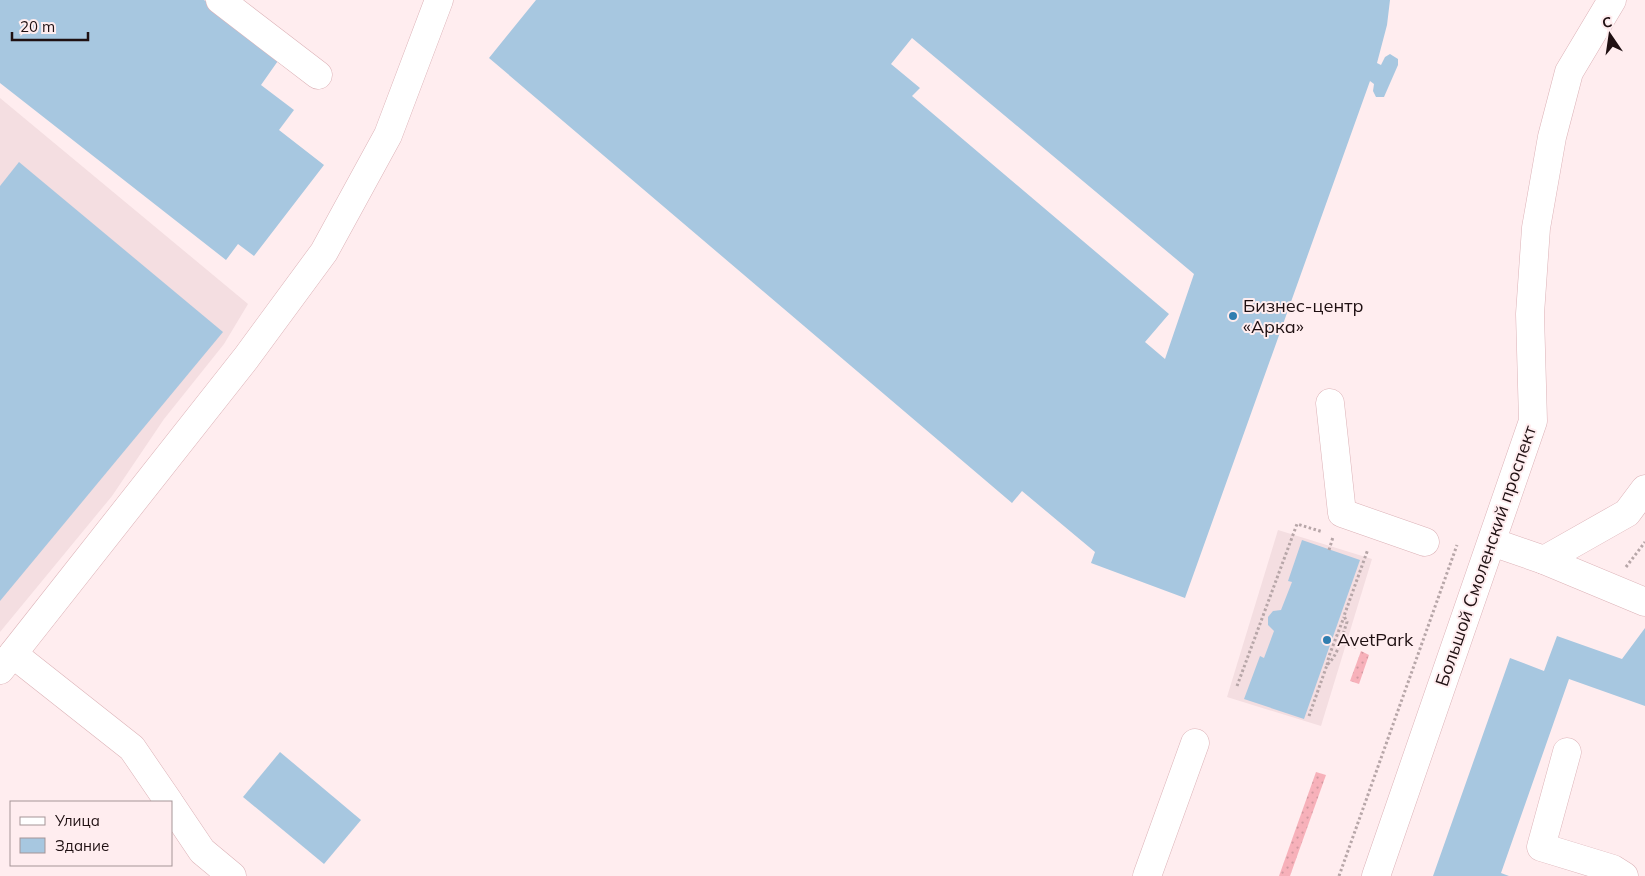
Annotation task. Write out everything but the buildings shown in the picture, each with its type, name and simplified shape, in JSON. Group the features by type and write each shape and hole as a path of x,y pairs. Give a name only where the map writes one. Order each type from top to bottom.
{"street":[{"path":"220,0 318,75"},
{"path":"168,801 132,748 7,662 246,358 324,252 388,135 439,0"},
{"name":"Большой Смоленский проспект","path":"1376,876 1533,420 1530,314 1536,228 1552,137 1569,72 1600,6"},
{"path":"1330,403 1342,513 1425,542"},
{"path":"1544,560 1627,513 1645,489"},
{"path":"1492,542 1544,560 1645,602"},
{"path":"1147,876 1195,743"},
{"path":"1567,752 1541,847 1613,869 1624,876"},
{"path":"172,807 202,851 232,876"}],"path":[{"path":"1237,686 1297,524 1342,539"},
{"path":"1329,550 1334,536"},
{"path":"1425,542 1457,545 1492,542"},
{"path":"1309,716 1340,623 1368,548 1360,545"},
{"path":"1339,876 1457,545"},
{"path":"1327,664 1334,659 1347,622 1344,616"},
{"path":"1340,642 1356,647"}],"shaded area":[{"path":"0,98 248,304 224,344 164,419 112,496 0,632"},
{"path":"1278,530 1372,559 1321,726 1227,697"},
{"path":"1361,651 1369,655 1359,684 1350,681"},
{"path":"1316,772 1326,775 1290,876 1279,876"}],"place":[{"name":"Бизнес-центр «Арка»","path":"1233,316"},
{"name":"AvetPark","path":"1327,640"}]}
